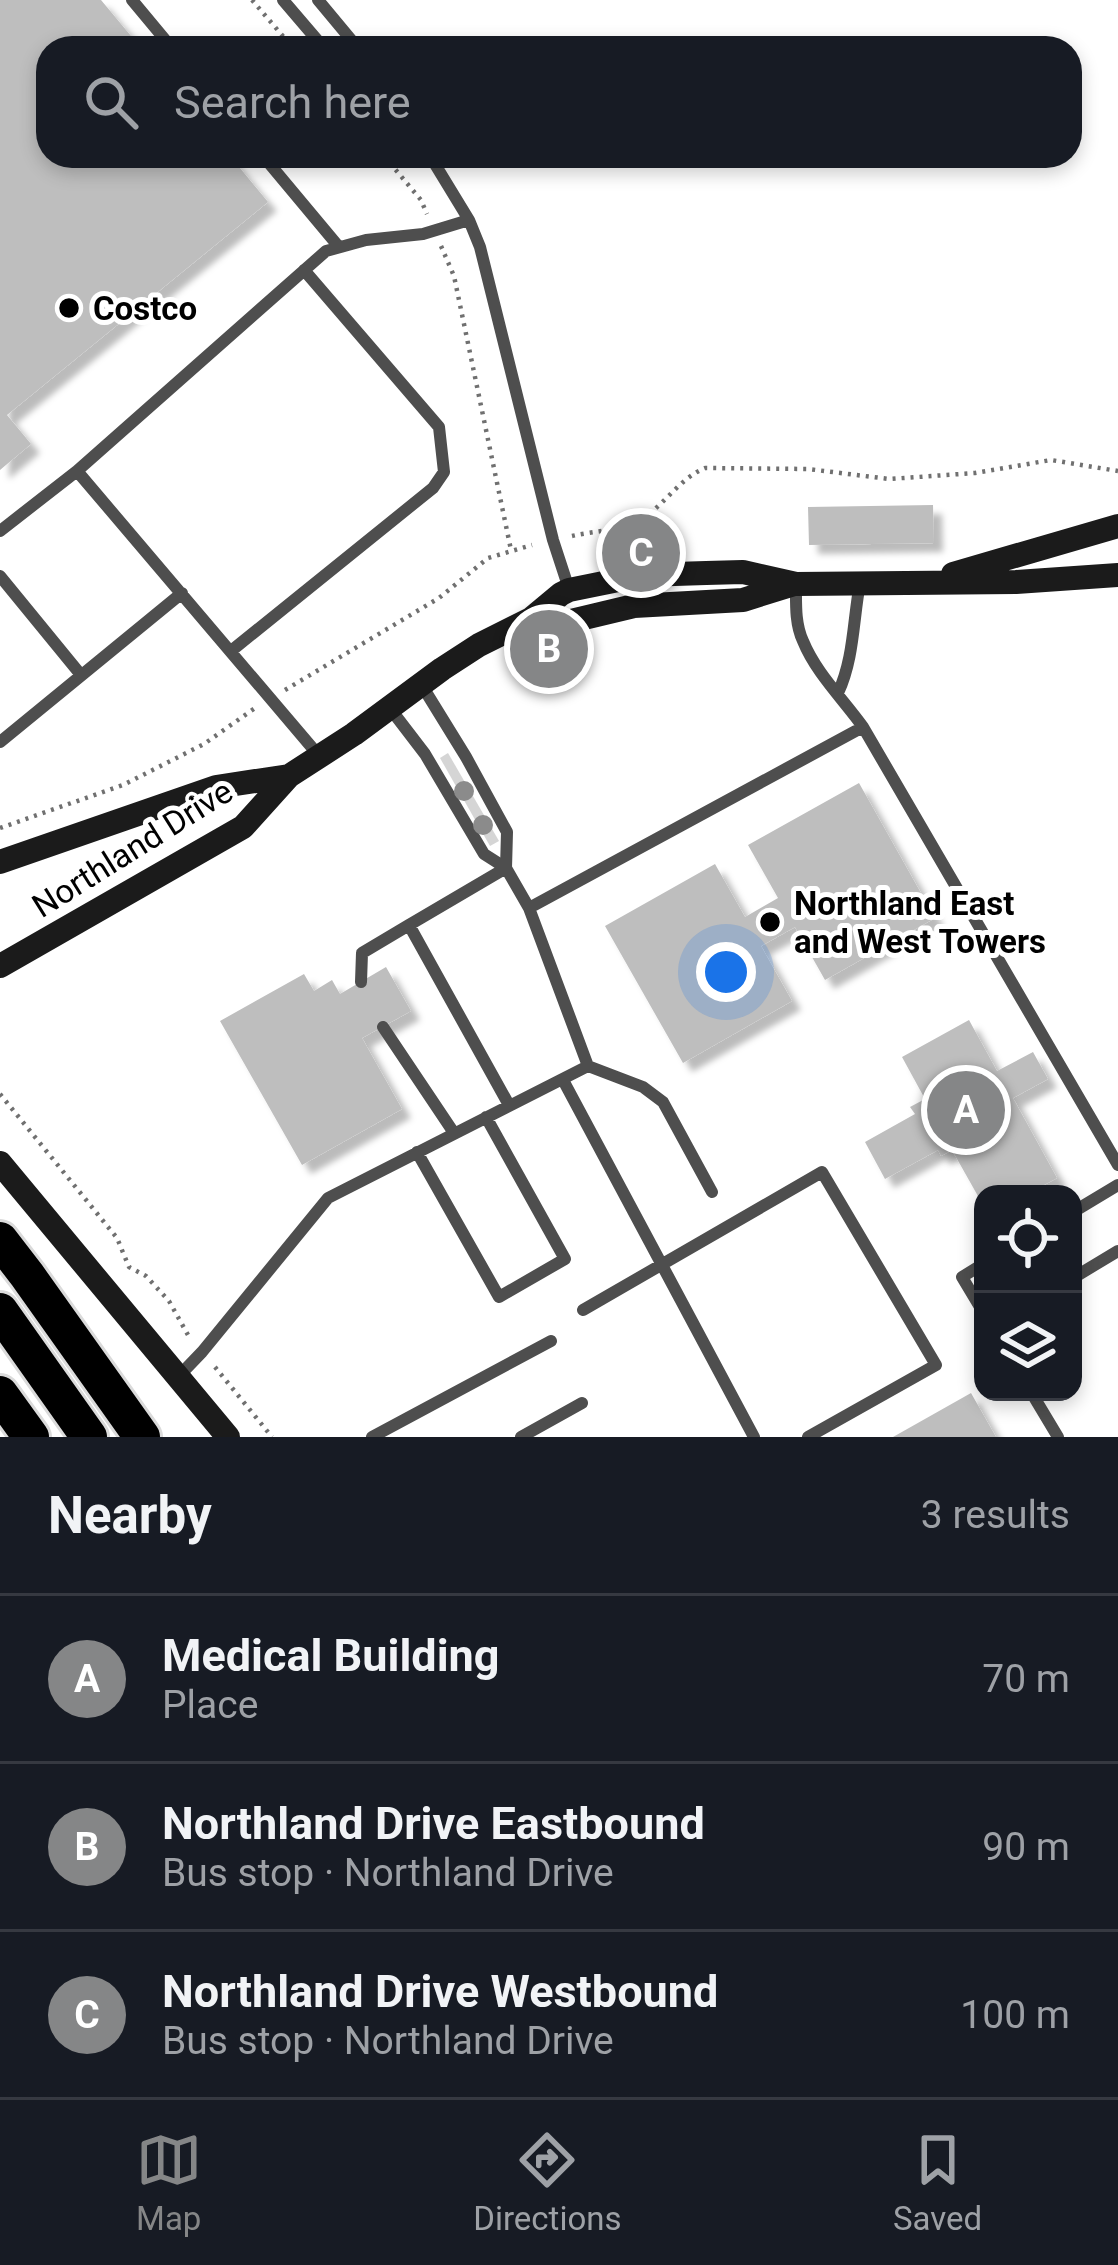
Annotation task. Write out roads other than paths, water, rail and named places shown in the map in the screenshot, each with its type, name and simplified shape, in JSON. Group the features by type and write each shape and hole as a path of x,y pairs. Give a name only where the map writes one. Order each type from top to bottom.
{"highway":[{"path":"0,1240 142,1437"},
{"path":"0,1311 89,1437"},
{"path":"0,1394 31,1437"}],"main road":[{"name":"Northland Drive","path":"920,582 1118,526"},
{"name":"Northland Drive","path":"0,966 242,827 289,776 479,645 531,619 569,590 643,575 706,573 743,572 796,584 1016,583 1118,575"},
{"name":"Northland Drive","path":"531,619 567,622 634,606 743,600 796,584"},
{"name":"Northland Drive","path":"0,862 216,787 289,776"},
{"path":"0,1163 228,1437"}],"lane":[{"path":"132,0 162,36"},
{"path":"283,0 313,36"},
{"path":"318,0 348,36"},
{"path":"328,36 338,24"},
{"path":"273,168 339,247"},
{"path":"437,168 480,247 569,590"},
{"path":"0,530 77,471 326,250 469,220"},
{"path":"231,651 433,488 444,472 439,427 304,270"},
{"path":"77,471 320,757"},
{"path":"0,576 81,675"},
{"path":"838,693 848,670 860,583"},
{"path":"796,584 802,639 820,672 863,727 1118,1165"},
{"path":"0,742 182,593"},
{"path":"421,684 507,832 506,868"},
{"path":"389,707 425,754 484,854 506,868 529,908 588,1066 643,1087 663,1102 712,1192"},
{"path":"529,908 863,727"},
{"path":"361,982 362,953 506,868"},
{"path":"409,925 509,1105"},
{"path":"382,1027 454,1133"},
{"path":"178,1377 328,1198 588,1066"},
{"path":"563,1080 754,1437"},
{"path":"417,1152 499,1297 565,1259 486,1117"},
{"path":"583,1310 822,1172 936,1365 808,1437"},
{"path":"1082,1207 1118,1185"},
{"path":"1082,1273 1118,1252"},
{"path":"974,1270 962,1277 974,1297"},
{"path":"372,1437 550,1341"},
{"path":"1036,1401 1058,1437"},
{"path":"521,1437 582,1403"}],"place":[{"name":"Costco","path":"69,308"},
{"name":"Northland Drive Westbound","path":"641,553"},
{"name":"Northland Drive Eastbound","path":"549,649"},
{"name":"Northland East and West Towers","path":"770,922"},
{"name":"Medical Building","path":"966,1110"}]}
